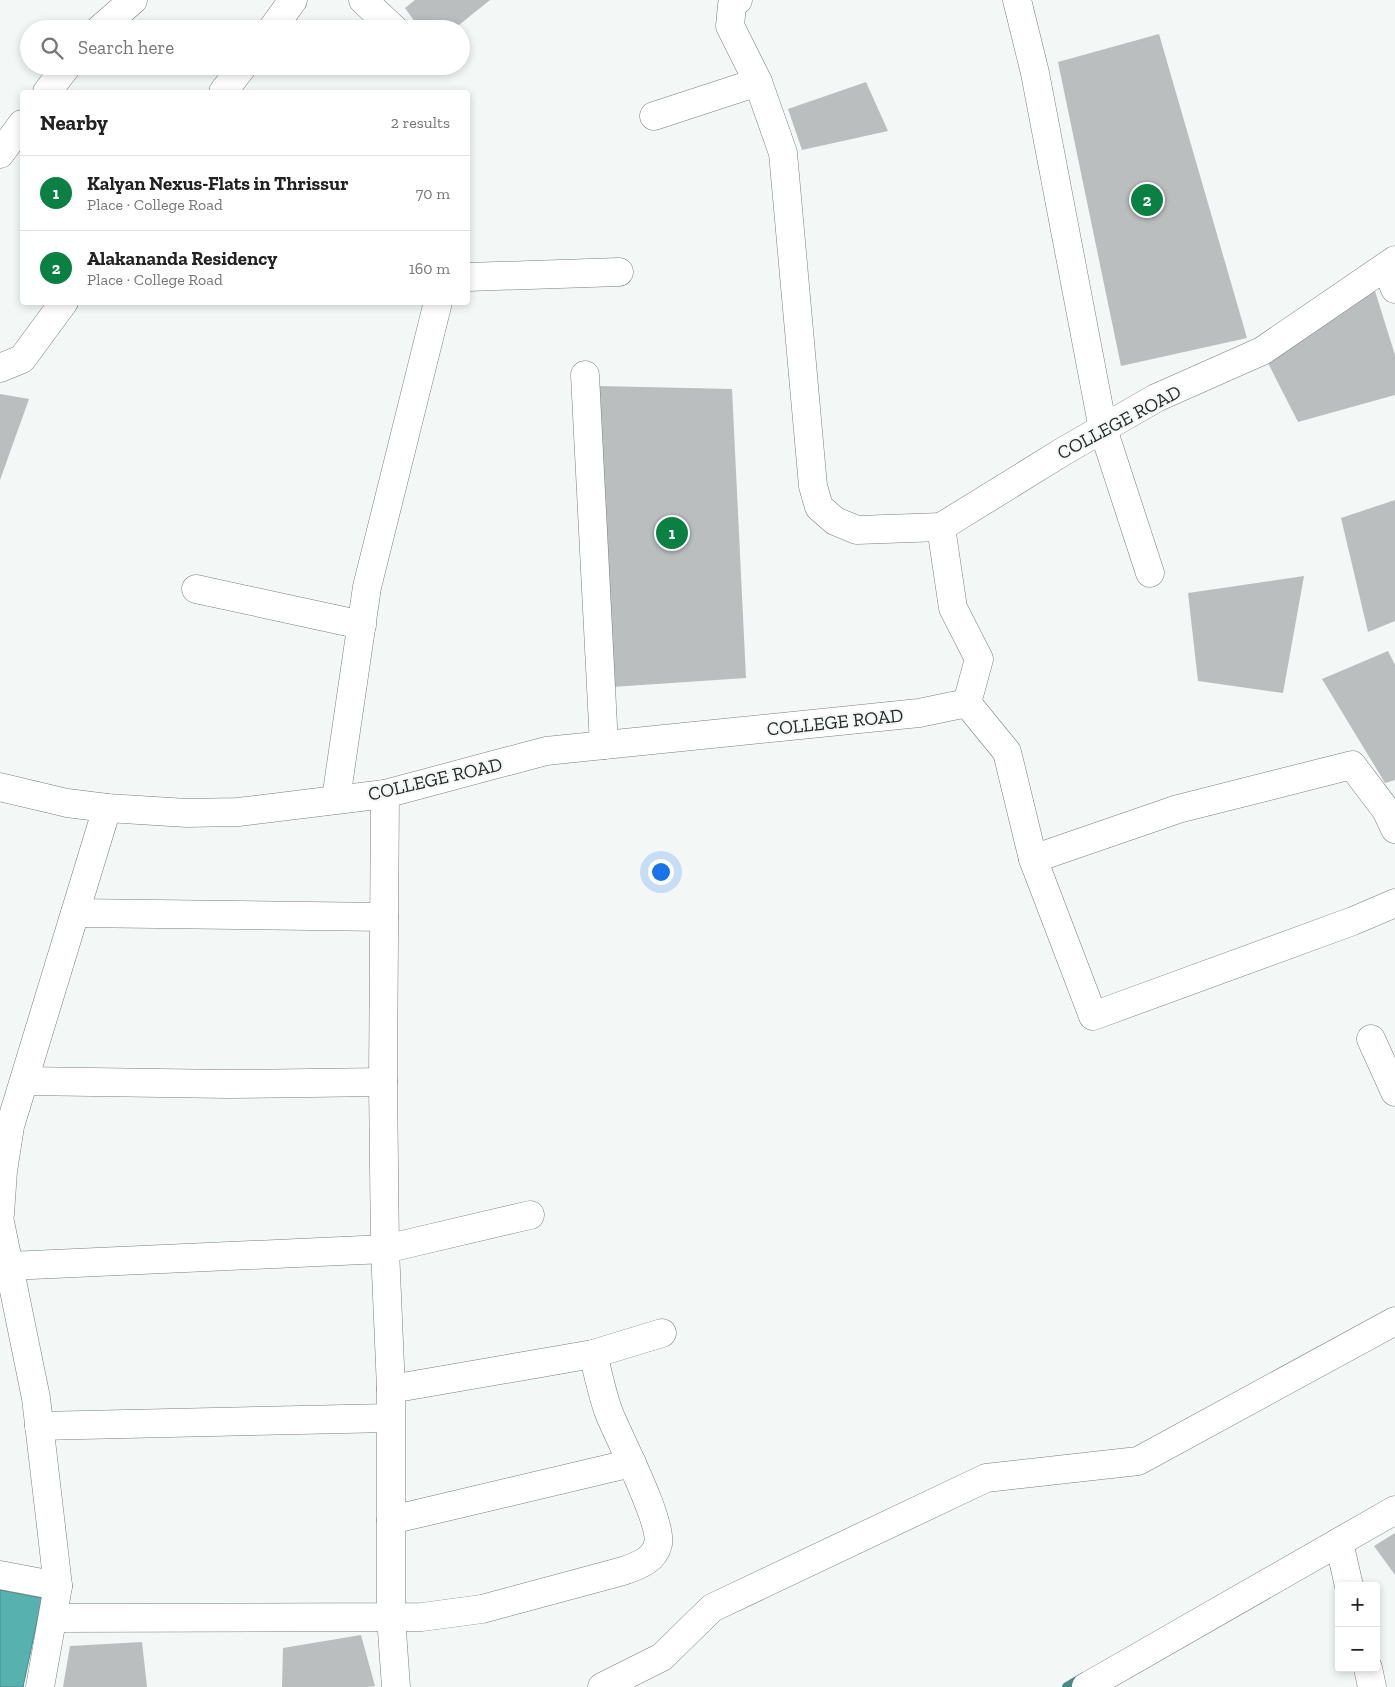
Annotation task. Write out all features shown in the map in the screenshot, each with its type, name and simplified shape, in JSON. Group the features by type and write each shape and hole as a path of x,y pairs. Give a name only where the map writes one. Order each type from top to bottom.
{"street":[{"path":"110,20 133,0"},
{"path":"279,20 294,0"},
{"path":"363,0 384,20"},
{"path":"738,0 732,5 730,26 758,82 783,153 813,486 820,507 835,520 857,530 941,527 953,608 979,659 967,703 1007,752 1033,859 1093,1016 1395,903"},
{"path":"1017,0 1035,73 1103,429 1150,574"},
{"path":"49,90 60,75"},
{"path":"225,90 236,75"},
{"path":"654,116 758,82"},
{"path":"0,154 20,127"},
{"path":"470,277 618,272"},
{"name":"COLLEGE ROAD","path":"941,527 1064,450 1156,398 1262,351 1392,272"},
{"path":"0,368 22,359 62,305"},
{"path":"336,799 367,587 437,305"},
{"path":"585,375 604,745"},
{"path":"196,590 362,625"},
{"name":"COLLEGE ROAD","path":"0,787 67,803 108,808 187,813 238,812 385,794 546,751 919,713 967,703"},
{"path":"1033,859 1178,809 1352,765 1386,810 1395,829"},
{"path":"385,794 383,1082 385,1249 391,1388 391,1617 396,1687"},
{"path":"0,1214 10,1126 108,808"},
{"path":"75,913 384,917"},
{"path":"1371,1039 1395,1092"},
{"path":"24,1081 228,1084 383,1082"},
{"path":"10,1266 385,1249 530,1215"},
{"path":"0,1222 36,1398 58,1586 40,1687"},
{"path":"602,1687 662,1657 712,1608 986,1478 1138,1461 1395,1321"},
{"path":"391,1388 593,1354 662,1333"},
{"path":"53,1618 422,1617 482,1610 642,1564 653,1554 658,1544 657,1529 632,1463 609,1412 593,1354"},
{"path":"39,1426 390,1418"},
{"path":"391,1520 632,1463"},
{"path":"1086,1687 1118,1678 1339,1542 1395,1510"},
{"path":"1339,1542 1348,1582"},
{"path":"0,1575 58,1586"},
{"path":"1369,1672 1372,1687"}],"water":[{"path":"0,1590 42,1598 23,1687 0,1687"}],"building":[{"path":"415,0 490,0 465,20 414,20 405,8"},
{"path":"1159,34 1247,338 1121,366 1058,62"},
{"path":"866,82 888,131 802,150 788,109"},
{"path":"1375,291 1395,355 1395,395 1298,422 1267,361"},
{"path":"599,386 732,389 746,678 612,687"},
{"path":"0,394 29,399 0,480"},
{"path":"1395,500 1395,621 1368,632 1341,518"},
{"path":"1304,576 1283,693 1198,681 1188,593"},
{"path":"1388,651 1395,665 1395,780 1385,783 1322,679"},
{"path":"1395,1533 1395,1575 1374,1546"},
{"path":"361,1635 375,1686 282,1687 283,1648"},
{"path":"142,1642 147,1687 63,1687 70,1646"}],"waterway":[{"path":"1067,1687 1084,1677"}],"place":[{"name":"Alakananda Residency","path":"1147,200"},
{"name":"Kalyan Nexus-Flats in Thrissur","path":"672,533"}]}
